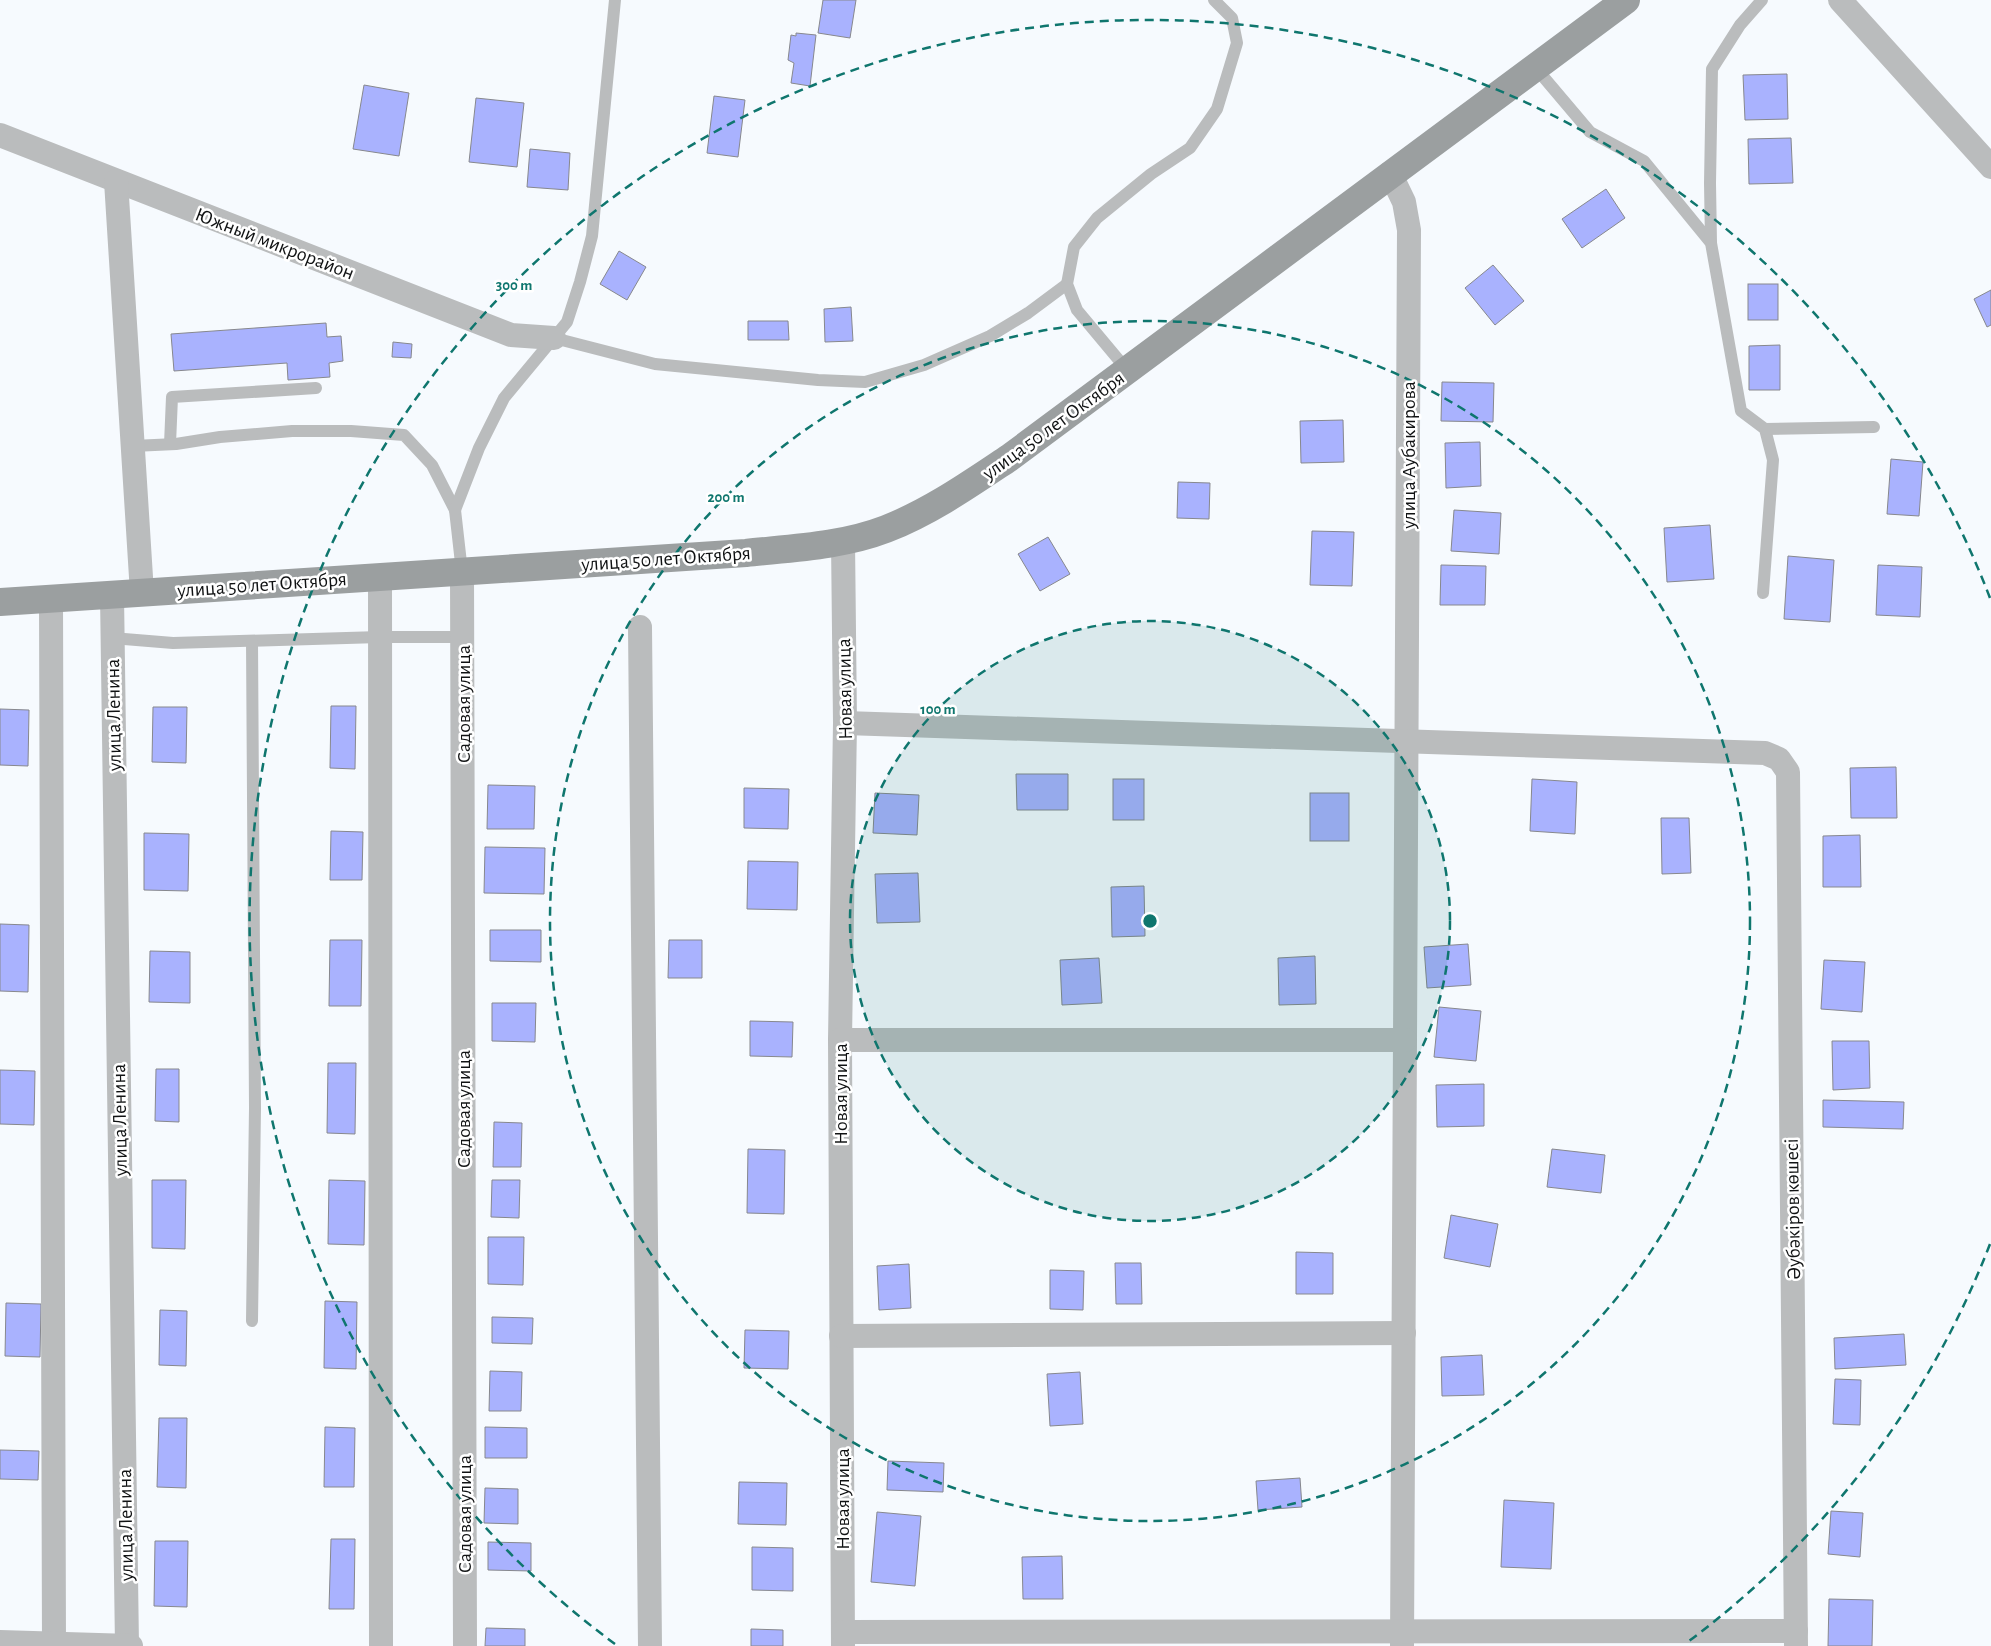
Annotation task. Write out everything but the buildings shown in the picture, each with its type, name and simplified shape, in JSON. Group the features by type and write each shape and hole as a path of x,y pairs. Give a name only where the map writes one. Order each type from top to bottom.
{"main road":[{"name":"улица 50 лет Октября","path":"0,602 746,553 843,541 886,529 949,498 1009,458 1626,0"}],"street":[{"path":"1840,0 1991,167"},
{"name":"Южный микрорайон","path":"0,135 512,335 554,338"},
{"name":"улица Аубакирова","path":"1390,174 1404,202 1409,230 1402,1639"},
{"path":"116,181 142,592"},
{"name":"Новая улица","path":"843,541 845,723 840,1040 843,1639"},
{"name":"Садовая улица","path":"462,572 465,1646"},
{"path":"380,577 381,1646"},
{"name":"улица Ленина","path":"112,595 127,1646"},
{"path":"51,599 54,1645"},
{"path":"640,628 650,1646"},
{"path":"845,723 1406,740"},
{"name":"Әубәкіров көшесі","path":"1406,740 1765,753 1779,759 1788,772 1796,1638"},
{"path":"840,1040 1405,1040"},
{"path":"841,1336 1404,1333"},
{"path":"843,1639 1796,1638"},
{"path":"0,1642 131,1646"}],"lane":[{"path":"456,510 479,448 504,398 567,322 580,282 592,236 615,0"},
{"path":"1128,371 1077,310 1067,284 1074,247 1097,218 1151,174 1190,148 1217,109 1237,43 1232,18 1214,0"},
{"path":"1762,0 1740,25 1712,69 1711,242 1741,412 1765,429 1874,427"},
{"path":"1535,67 1590,132 1644,161 1711,242"},
{"path":"554,338 655,364 818,380 864,382 924,365 990,336 1028,313 1067,284"},
{"path":"170,444 172,397 316,388"},
{"path":"1763,593 1773,460 1765,429"},
{"path":"133,446 292,431 351,431 404,436 432,466 456,510 462,572"},
{"path":"112,638 173,643 380,637 462,637"},
{"path":"252,641 255,1108 252,1321"}]}
